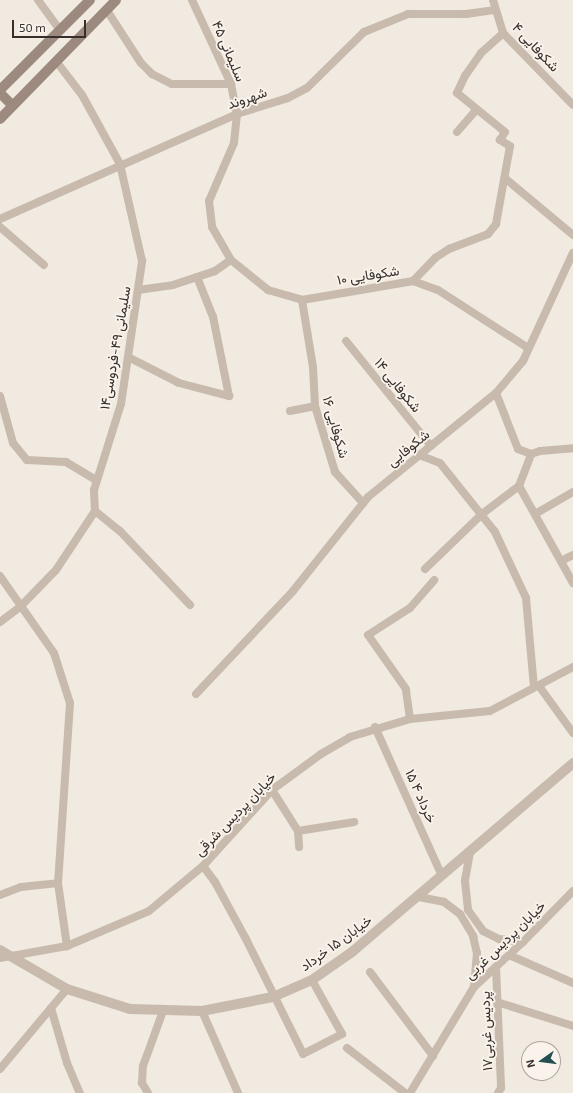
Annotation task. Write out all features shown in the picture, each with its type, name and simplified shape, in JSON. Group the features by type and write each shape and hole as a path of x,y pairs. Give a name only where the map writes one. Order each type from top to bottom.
{"main road":[{"path":"13,106 0,91 90,0"},
{"path":"0,119 116,0"}],"street":[{"path":"38,0 60,30"},
{"name":"سلیمانی ۴۵","path":"192,0 231,84 237,114 234,143 209,201 212,227 231,260"},
{"name":"شکوفایی ۴","path":"493,0 494,10 503,33 573,105"},
{"path":"106,9 141,62 152,74 172,84 231,84"},
{"name":"شهروند","path":"1,217 237,114 288,98 307,88 368,30 408,14 466,14 494,10"},
{"path":"413,281 422,269 449,249 483,237 493,230 506,179 510,146 500,140 505,132 476,110 457,93 465,76 481,53 503,33"},
{"name":"سلیمانی ۴۹-فردوسی۱۴","path":"56,61 82,95 120,164 142,261 121,404 96,480 94,490 94,511"},
{"path":"457,132 476,110"},
{"path":"506,179 573,235"},
{"path":"0,227 44,265"},
{"name":"شکوفایی","path":"196,694 293,591 363,503 419,455 496,393 523,361 573,254"},
{"path":"138,290 173,285 215,271 231,260"},
{"name":"شکوفایی ۱۰","path":"231,260 268,290 302,300 413,281 438,290 528,348"},
{"path":"128,357 178,383 229,396 213,317 197,277"},
{"name":"شکوفایی ۱۶","path":"302,300 313,367 312,389 315,406 335,472 363,503"},
{"name":"شکوفایی ۱۴","path":"346,341 431,446"},
{"path":"496,393 518,449 531,454 540,450 573,448"},
{"path":"0,396 13,443 27,460 66,462 96,480"},
{"path":"290,411 315,406"},
{"path":"425,568 482,514 519,486 531,454"},
{"path":"419,455 440,463 482,514 494,532 526,598 536,687 573,733"},
{"path":"519,486 573,583"},
{"path":"535,514 573,492"},
{"path":"0,622 21,606 56,570 94,511 120,531 190,606"},
{"path":"561,561 573,555"},
{"path":"0,576 54,653 70,703 58,883 67,946"},
{"path":"410,718 406,689 368,635 410,608 434,580"},
{"name":"خیابان پردیس شرقی","path":"3,955 67,946 149,911 203,866 272,790 321,754 350,737 375,727 410,718 490,711 573,667"},
{"name":"۱۵ خرداد ۴","path":"375,727 442,876"},
{"name":"خیابان ۱۵ خرداد","path":"3,955 68,989 130,1010 202,1011 273,997 312,980 352,952 419,896 573,762"},
{"path":"272,790 298,831 299,847"},
{"path":"298,831 354,822"},
{"path":"470,852 465,881 468,910 483,931 499,939 523,942"},
{"path":"203,866 215,882 246,939 273,997 303,1054 342,1034 312,980"},
{"path":"0,895 21,887 58,883"},
{"name":"خیابان پردیس غربی","path":"410,1093 474,987 510,955 573,891"},
{"path":"419,896 444,902 460,914 473,936 476,953 474,987"},
{"path":"510,955 573,983"},
{"name":"پردیس غربی۱۷","path":"496,967 501,1088 498,1093"},
{"path":"370,972 433,1056"},
{"path":"0,1069 50,1008 68,989"},
{"path":"497,1002 573,1026"},
{"path":"50,1008 67,1063 80,1093"},
{"path":"148,1093 142,1083 143,1066 163,1011"},
{"path":"202,1011 238,1093"},
{"path":"347,1048 405,1093"}]}
